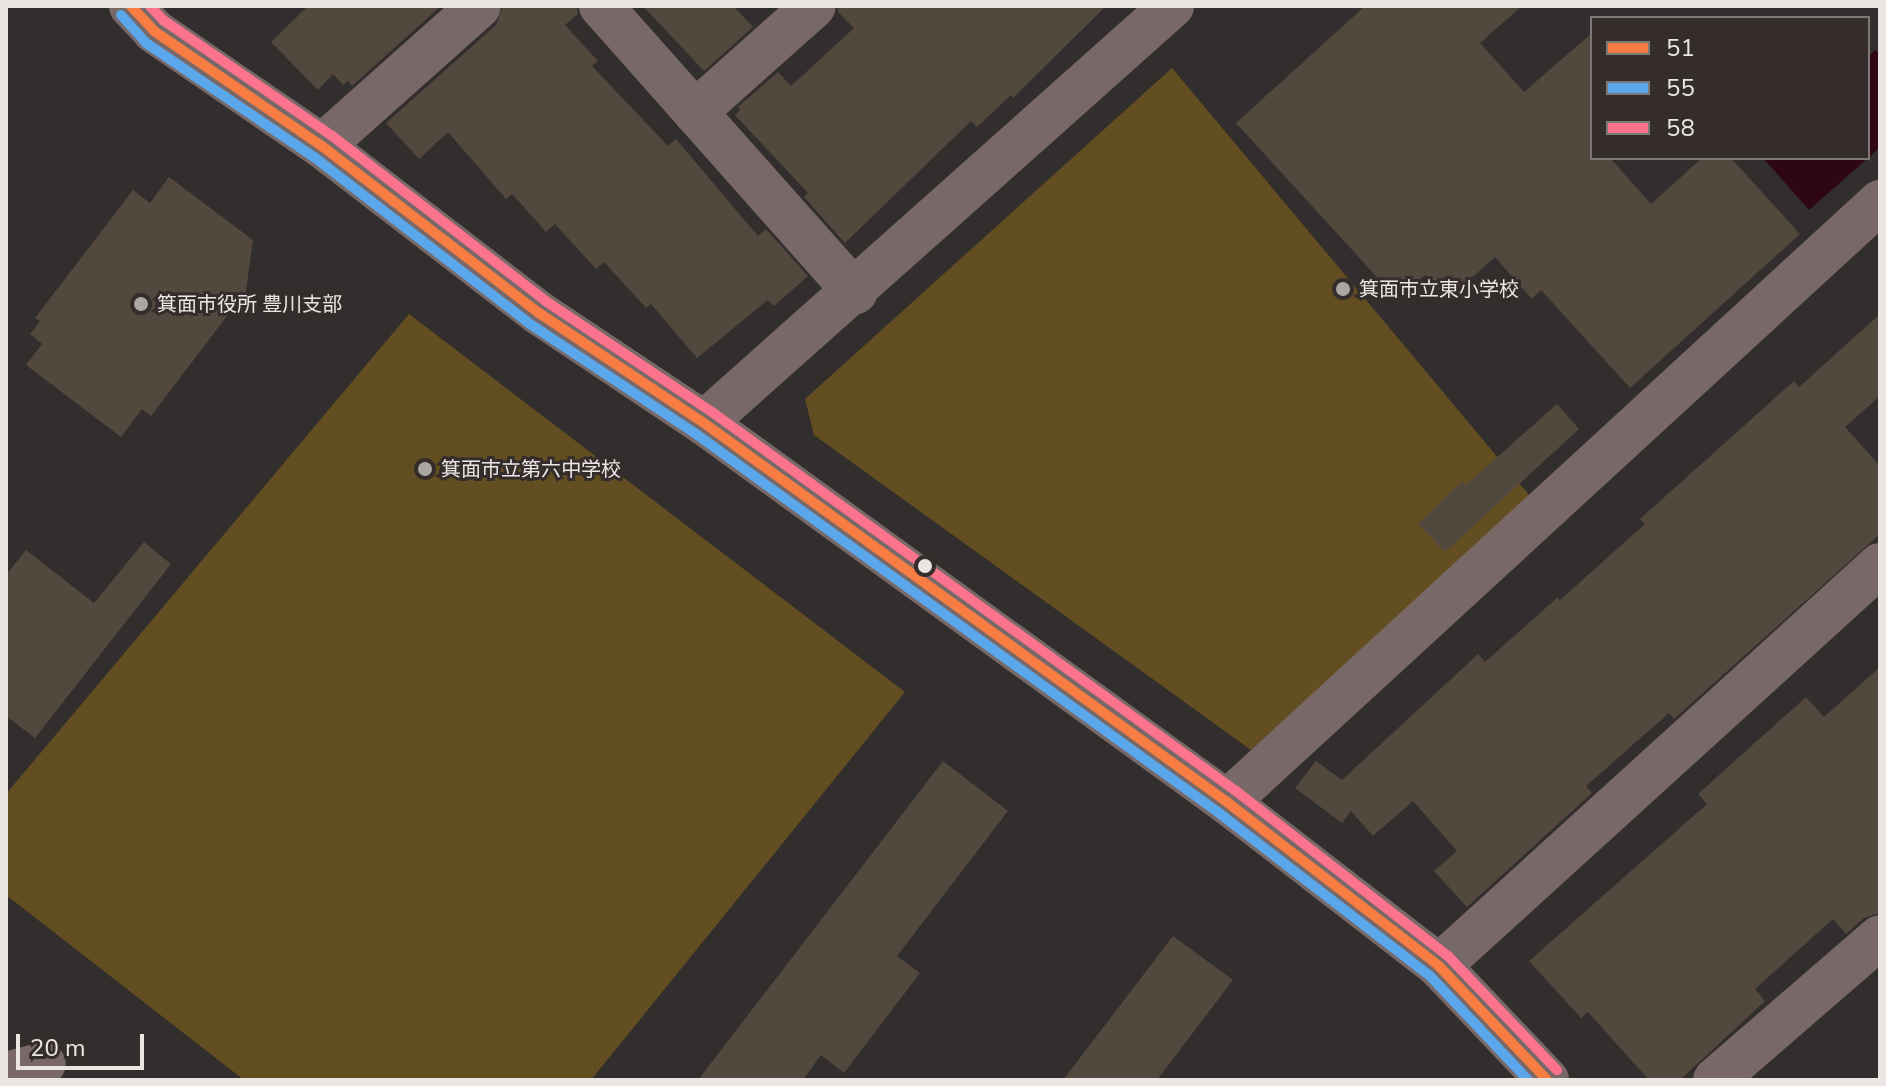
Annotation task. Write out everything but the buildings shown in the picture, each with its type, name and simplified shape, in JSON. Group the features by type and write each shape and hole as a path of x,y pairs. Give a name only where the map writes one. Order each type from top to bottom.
{"street":[{"path":"131,6 154,31 322,146 539,313 704,423 1227,802 1439,966 1547,1080"},
{"path":"322,146 479,6"},
{"path":"601,6 855,292"},
{"path":"695,112 814,6"},
{"path":"704,423 855,292 1172,6"},
{"path":"1227,802 1880,202"},
{"path":"1439,966 1880,565"},
{"path":"1715,1080 1880,937"}],"shaded area":[{"path":"1875,50 1880,55 1880,147 1870,156 1870,55"},
{"path":"1172,68 1530,496 1251,750 814,435 805,399"},
{"path":"1765,160 1866,160 1809,210"},
{"path":"409,314 905,692 591,1080 244,1080 6,895 6,794"}],"transit line":[{"name":"51","path":"131,6 154,31 322,146 539,313 704,423 1227,802 1439,966 1547,1080"},
{"name":"58","path":"150,6 163,20 331,135 547,302 712,412 1236,791 1448,956 1557,1070"},
{"name":"55","path":"121,15 146,43 314,157 530,324 696,434 1219,813 1430,976 1528,1080"}],"place":[{"name":"箕面市立東小学校","path":"1343,289"},
{"name":"箕面市役所 豊川支部","path":"141,304"},
{"name":"箕面市立第六中学校","path":"425,469"}]}
